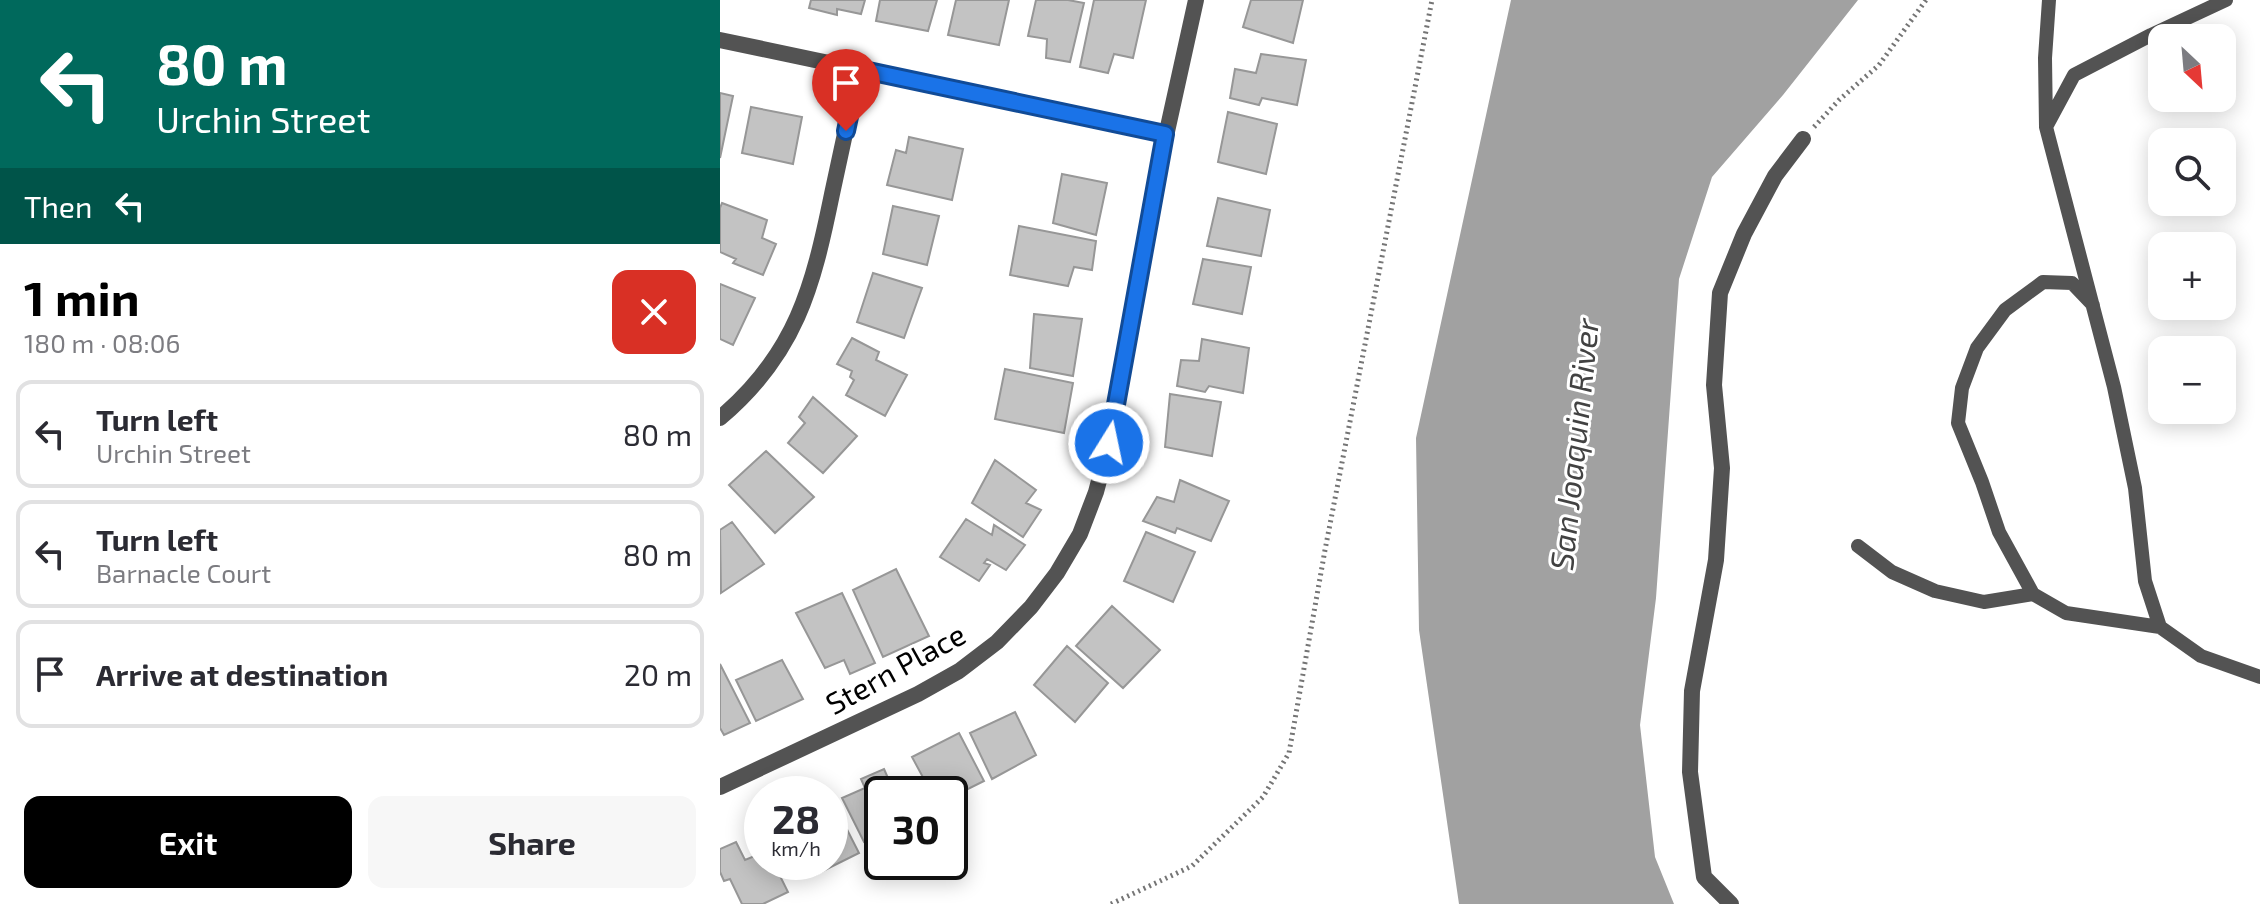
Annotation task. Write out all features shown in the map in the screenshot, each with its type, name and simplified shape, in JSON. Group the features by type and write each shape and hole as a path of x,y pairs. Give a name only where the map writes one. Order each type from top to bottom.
{"street":[{"name":"Stern Place","path":"720,787 918,694 959,671 997,642 1031,607 1057,573 1080,534 1096,492 1109,443 1165,134 1196,0"},
{"path":"720,40 1165,134"},
{"path":"720,418 764,373 788,338 806,299 819,256 859,69"},
{"path":"1731,904 1704,877 1690,772 1692,691 1716,560 1722,468 1714,385 1720,293 1750,222 1775,176 1803,139"}],"lane":[{"path":"2049,0 2045,58 2046,127 2114,387 2135,488 2145,581 2160,627"},
{"path":"2046,127 2074,75 2226,0"},
{"path":"2093,305 2072,283 2043,282 2005,310 1977,348 1962,388 1958,423 1999,532 2033,594 2066,613 2160,627 2201,656 2260,677"},
{"path":"1858,546 1892,572 1935,591 1984,602 2033,594"}],"path":[{"path":"1111,904 1192,866 1263,797 1289,753 1325,550 1432,0"},
{"path":"1803,139 1839,100 1879,65 1926,0"}],"water":[{"name":"San Joaquin River","path":"1511,0 1858,0 1783,95 1712,177 1679,279 1656,598 1640,725 1655,857 1674,904 1459,904 1419,630 1416,438"}],"building":[{"path":"811,0 865,0 861,14 837,9 837,15 809,8"},
{"path":"880,0 937,0 928,31 876,21"},
{"path":"956,0 1009,0 999,45 948,35"},
{"path":"1036,0 1084,3 1070,62 1046,58 1047,39 1028,36"},
{"path":"1094,0 1146,0 1133,58 1114,54 1108,73 1080,67"},
{"path":"1251,0 1303,0 1293,43 1243,27"},
{"path":"1261,54 1306,60 1297,105 1262,98 1259,105 1230,98 1235,69 1256,73"},
{"path":"720,93 733,96 720,158"},
{"path":"751,107 802,117 793,164 742,153"},
{"path":"1228,112 1277,124 1266,174 1218,162"},
{"path":"909,137 963,149 952,200 887,185 896,150 906,153"},
{"path":"1062,174 1107,183 1096,235 1053,223"},
{"path":"1218,198 1270,210 1261,256 1207,246"},
{"path":"722,203 767,220 762,238 776,244 763,275 733,263 736,259 720,252"},
{"path":"893,206 939,216 927,265 883,254"},
{"path":"1019,226 1096,241 1092,270 1074,267 1068,286 1010,275"},
{"path":"1203,259 1251,267 1242,314 1193,304"},
{"path":"873,273 922,288 904,338 857,322"},
{"path":"720,284 755,298 733,345 720,339"},
{"path":"1034,314 1082,319 1073,376 1030,368"},
{"path":"852,338 879,352 876,360 907,375 885,416 846,395 854,380 850,377 852,371 837,364"},
{"path":"1202,339 1249,348 1243,393 1209,386 1205,392 1177,386 1181,360 1199,361"},
{"path":"1005,369 1073,383 1064,433 995,419"},
{"path":"1170,394 1221,402 1212,456 1165,447"},
{"path":"813,397 857,436 823,473 788,443 805,423 799,417"},
{"path":"766,451 814,497 775,533 729,485"},
{"path":"995,460 1036,490 1026,503 1041,510 1023,537 972,503"},
{"path":"1180,480 1229,501 1211,541 1177,528 1175,533 1143,521 1157,497 1174,502"},
{"path":"966,519 992,535 994,525 1025,545 1006,570 987,559 984,563 990,565 979,581 940,557"},
{"path":"732,522 764,564 721,593 720,530"},
{"path":"1146,532 1195,552 1173,602 1124,581"},
{"path":"896,569 929,636 883,657 853,590"},
{"path":"842,593 875,663 850,674 844,660 825,668 796,613"},
{"path":"1112,606 1160,650 1123,688 1076,646"},
{"path":"1067,646 1108,683 1075,722 1034,685"},
{"path":"782,660 803,699 756,721 736,680"},
{"path":"720,664 750,723 724,735 720,728"},
{"path":"1015,712 1036,755 992,779 970,733"},
{"path":"959,733 984,781 968,789 968,776 922,776 912,757"},
{"path":"884,769 887,776 868,776"},
{"path":"864,788 864,842 848,810 848,795"},
{"path":"848,831 859,853 848,858"},
{"path":"736,842 744,858 744,880 782,880 788,892 763,904 742,904 730,879 724,881 720,872 720,849"}],"route":[{"path":"846,131 859,69 1165,134 1109,443"}]}
